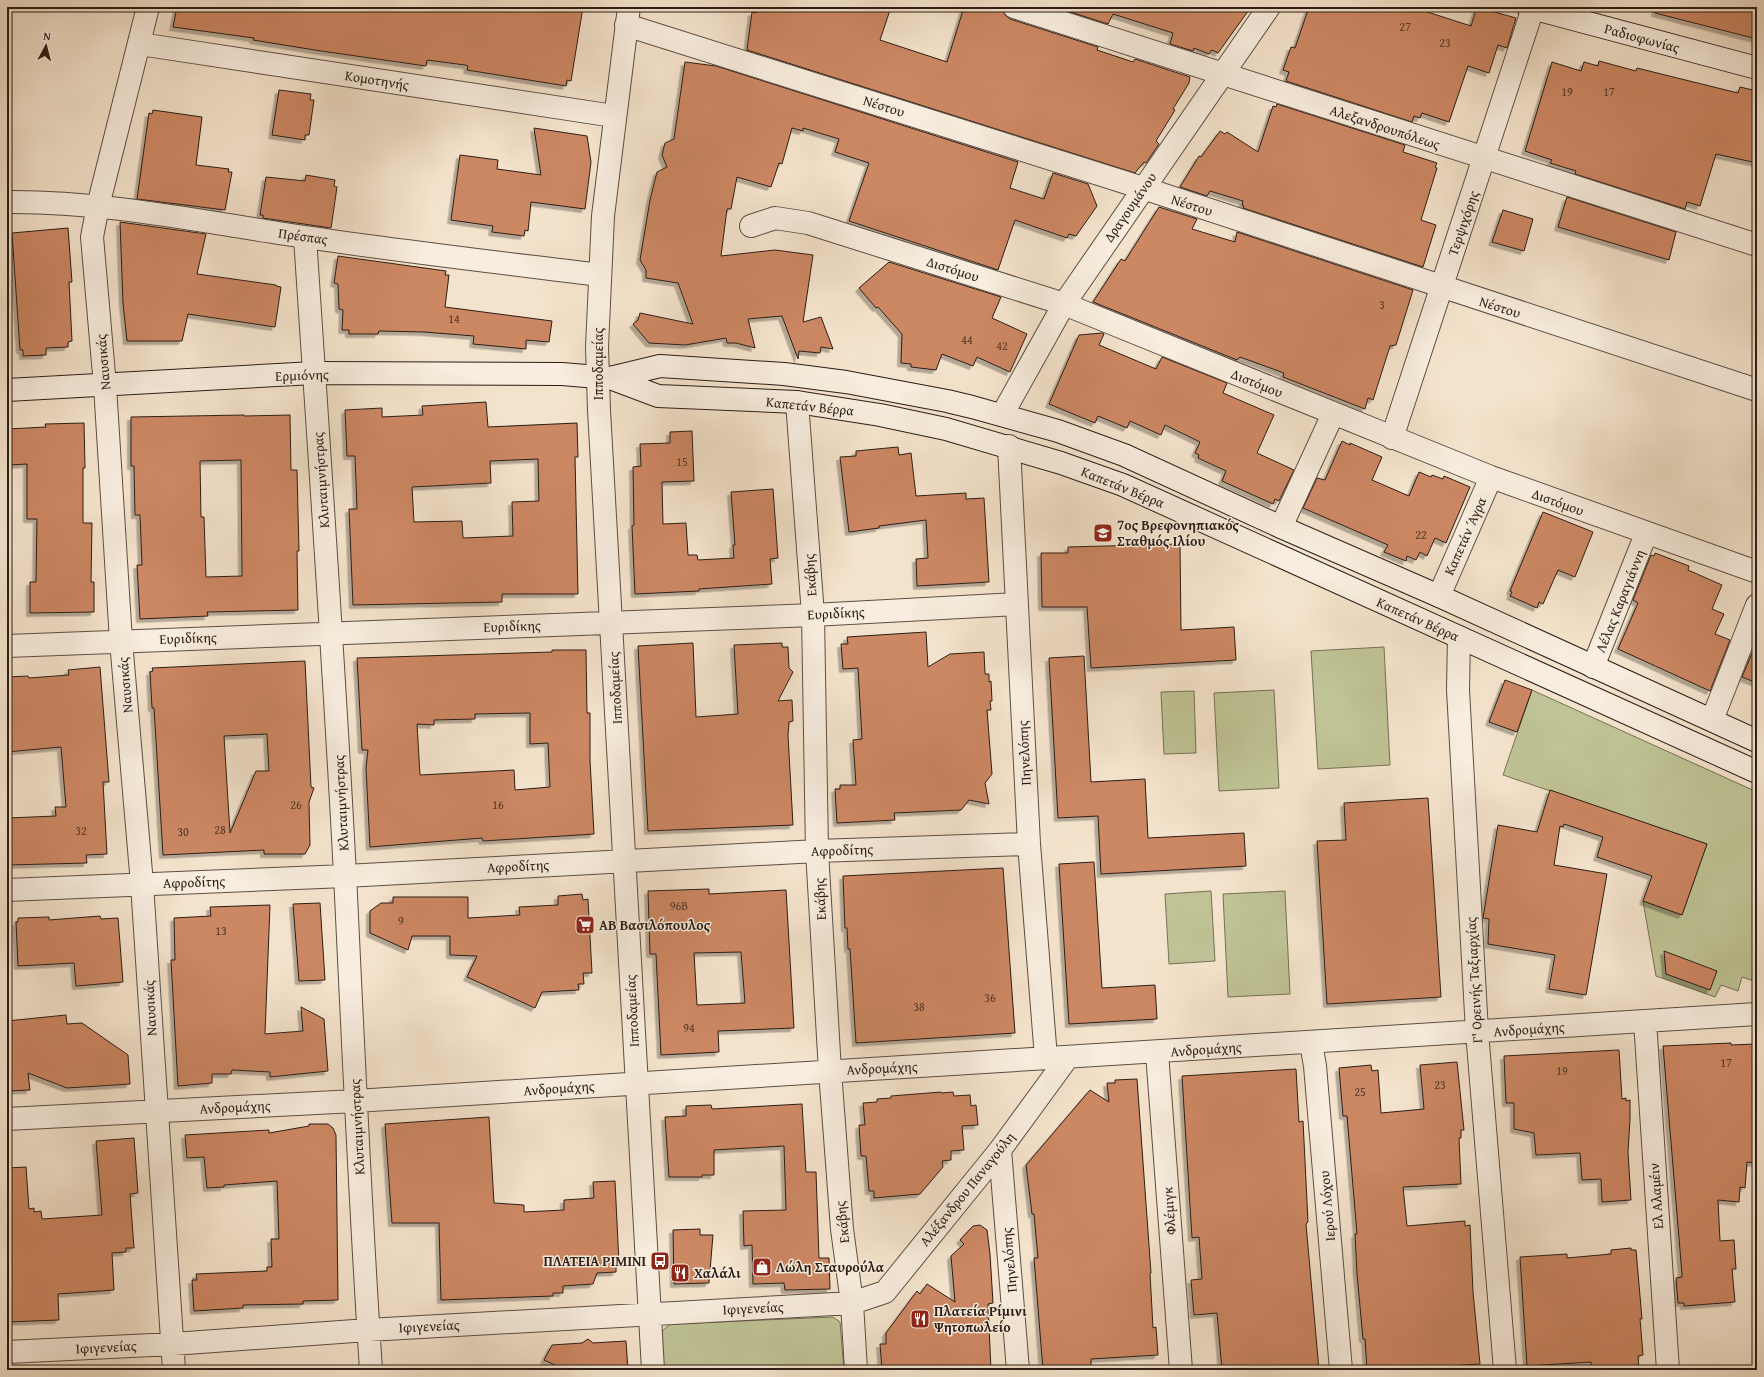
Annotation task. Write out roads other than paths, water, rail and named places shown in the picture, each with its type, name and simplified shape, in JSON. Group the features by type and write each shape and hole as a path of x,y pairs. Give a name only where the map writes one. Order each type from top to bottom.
{"street":[{"name":"Ναυσικάς","path":"148,7 140,44 98,206 92,237 105,386 121,641 142,884 174,1370"},
{"name":"Αλεξανδρουπόλεως","path":"1014,7 1484,159 1757,245"},
{"name":"Δραγουμάνου","path":"1002,415 1064,304 1269,7"},
{"name":"Ραδιοφωνίας","path":"1530,8 1757,68"},
{"name":"Τερψιχόρης","path":"1392,438 1484,159 1530,8"},
{"name":"Ιπποδαμείας","path":"627,16 603,216 600,275 612,621 636,1084 653,1370"},
{"name":"Νέστου","path":"627,16 1441,288 1757,390"},
{"name":"Κομοτηνής","path":"140,44 614,116"},
{"name":"Πρέσπας","path":"7,202 46,202 98,206 305,237 600,275"},
{"name":"Διστόμου","path":"751,226 775,218 808,223 1064,304 1491,477 1646,534 1757,572"},
{"name":"Κλυταιμνήστρας","path":"305,237 331,633 345,876 355,1101 371,1370"},
{"name":"Καπετάν Βέρρα","path":"604,377 660,366 784,374 854,383 972,406 1058,431 1124,455 1281,527 1439,596 1757,741"},
{"name":"Ερμιόνης","path":"7,390 105,386 314,373 562,374 604,377"},
{"name":"Καπετάν Βέρρα","path":"604,377 658,396 796,402 895,418 946,429 1009,446 1122,485 1757,772"},
{"name":"Εκάβης","path":"796,402 813,615 817,851 830,1071 842,1229 852,1303 856,1370"},
{"path":"1281,527 1333,414"},
{"name":"Πηνελόπης","path":"1009,446 1029,844 1046,1058"},
{"name":"Καπετάν Άγρα","path":"1439,596 1491,477"},
{"name":"Λέλας Καραγιάννη","path":"1593,667 1646,534"},
{"name":"Ευριδίκης","path":"7,646 612,621 813,615 1017,604"},
{"path":"1712,720 1757,605"},
{"name":"Γ' Ορεινής Ταξιαρχίας","path":"1459,637 1458,690 1477,1032 1505,1370"},
{"name":"Αφροδίτης","path":"7,890 345,876 817,851 1029,844"},
{"name":"Ανδρομάχης","path":"7,1120 355,1101 1046,1058 1157,1053 1757,1014"},
{"name":"Ελ Αλαμέιν","path":"1645,1021 1668,1370"},
{"name":"Ιερού Λόχου","path":"1311,1043 1315,1066 1341,1370"},
{"name":"Φλέμιγκ","path":"1157,1053 1181,1370"},
{"name":"Αλέξανδρου Παναγούλη","path":"852,1303 885,1292 1000,1150 1068,1057"},
{"name":"Πηνελόπης","path":"1000,1150 1018,1370"},
{"name":"Ιφιγενείας","path":"7,1352 173,1344 368,1330 650,1313 852,1303"}],"place":[{"name":"7ος Βρεφονηπιακός Σταθμός Ιλίου","path":"1103,533"},
{"name":"ΑΒ Βασιλόπουλος","path":"585,925"},
{"name":"ΠΛΑΤΕΙΑ ΡΙΜΙΝΙ","path":"660,1261"},
{"name":"Λώλη Σταυρούλα","path":"762,1267"},
{"name":"Χαλάλι","path":"680,1273"},
{"name":"Πλατεία Ρίμινι Ψητοπωλείο","path":"920,1319"}]}
